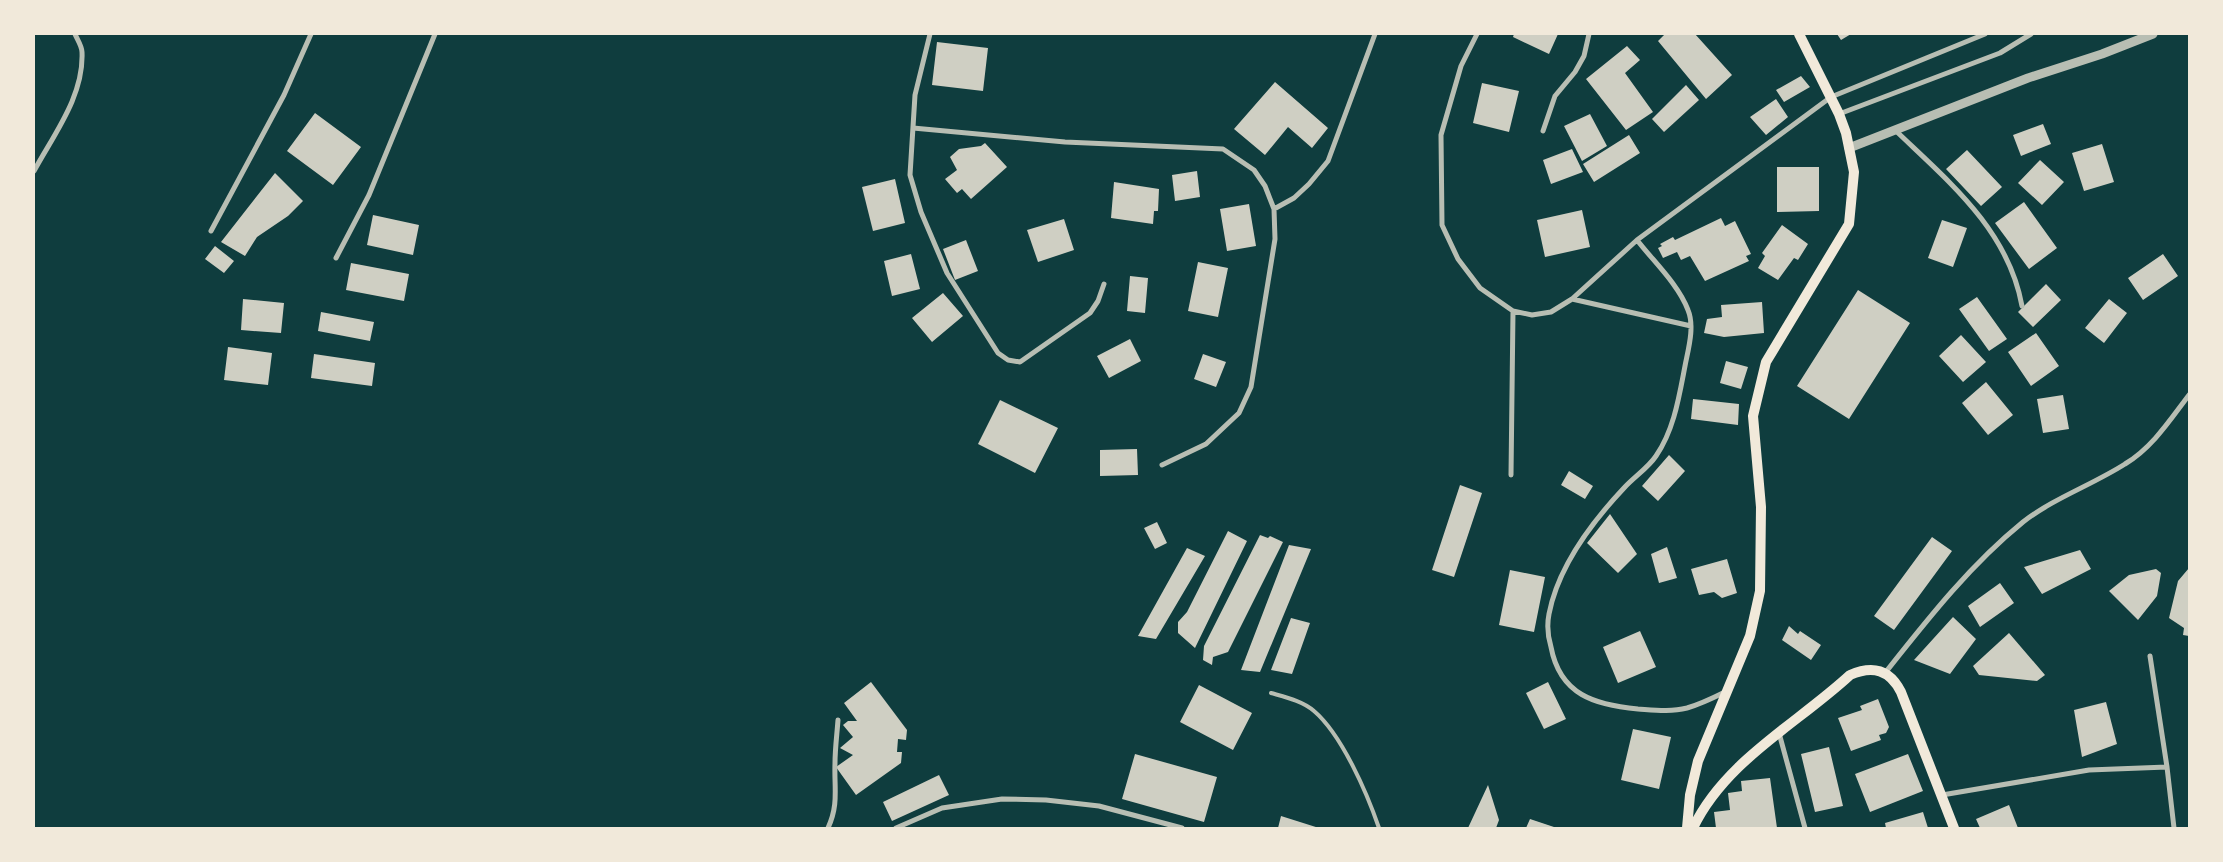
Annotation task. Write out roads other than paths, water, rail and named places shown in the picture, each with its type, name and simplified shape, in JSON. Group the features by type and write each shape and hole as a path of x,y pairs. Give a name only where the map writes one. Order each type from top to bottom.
{"main road":[{"path":"1687,828 1690,795 1698,761 1710,727 1729,690 1750,636 1760,591 1762,507 1753,416 1766,362 1849,224 1854,172 1849,148 1839,114 1799,34"},
{"path":"1693,828 1710,799 1726,780 1778,734 1850,675 1868,669 1885,673 1895,680 1954,828"}],"street":[{"path":"34,171 69,108 77,89 82,50 75,34"},
{"path":"211,231 284,95 310,34"},
{"path":"336,258 369,195 435,34"},
{"path":"930,34 919,72 910,175 921,212 947,273 998,353 1008,360 1020,362 1090,313 1098,301 1104,284"},
{"path":"1274,209 1294,198 1309,184 1328,161 1376,34"},
{"path":"1477,34 1461,66 1441,135 1442,225 1458,259 1470,276 1493,298 1513,311 1532,315 1551,312 1572,299 1637,240 1830,97 1985,34"},
{"path":"1543,131 1555,96 1575,72 1584,56 1589,34"},
{"path":"1839,114 2000,53 2031,34"},
{"path":"1849,148 2028,78 2102,54 2153,34"},
{"path":"913,128 1065,142 1223,149 1254,170 1265,186 1274,209 1275,239 1251,387 1239,413 1206,444 1162,465"},
{"path":"1894,130 1954,187 1982,217 1995,236 2011,268 2018,286 2022,306"},
{"path":"1637,240 1676,287 1689,311 1691,326 1672,425 1656,457 1624,488 1597,519 1577,548 1561,578 1549,614 1549,639 1559,673 1571,688 1587,698 1616,706 1656,710 1685,708 1707,701 1729,690"},
{"path":"1572,299 1691,326"},
{"path":"1511,475 1513,311"},
{"path":"1885,673 1975,566 2040,510 2126,464 2160,433 2189,396"},
{"path":"2150,656 2174,828"},
{"path":"828,828 833,817 837,797 834,765 838,720"},
{"path":"1778,734 1805,828"},
{"path":"1942,795 2089,770 2167,767"},
{"path":"896,828 942,808 1011,799 1046,800 1099,806 1182,828"}],"lane":[{"path":"1271,693 1313,710 1324,722 1352,764 1367,795 1379,828"}]}
